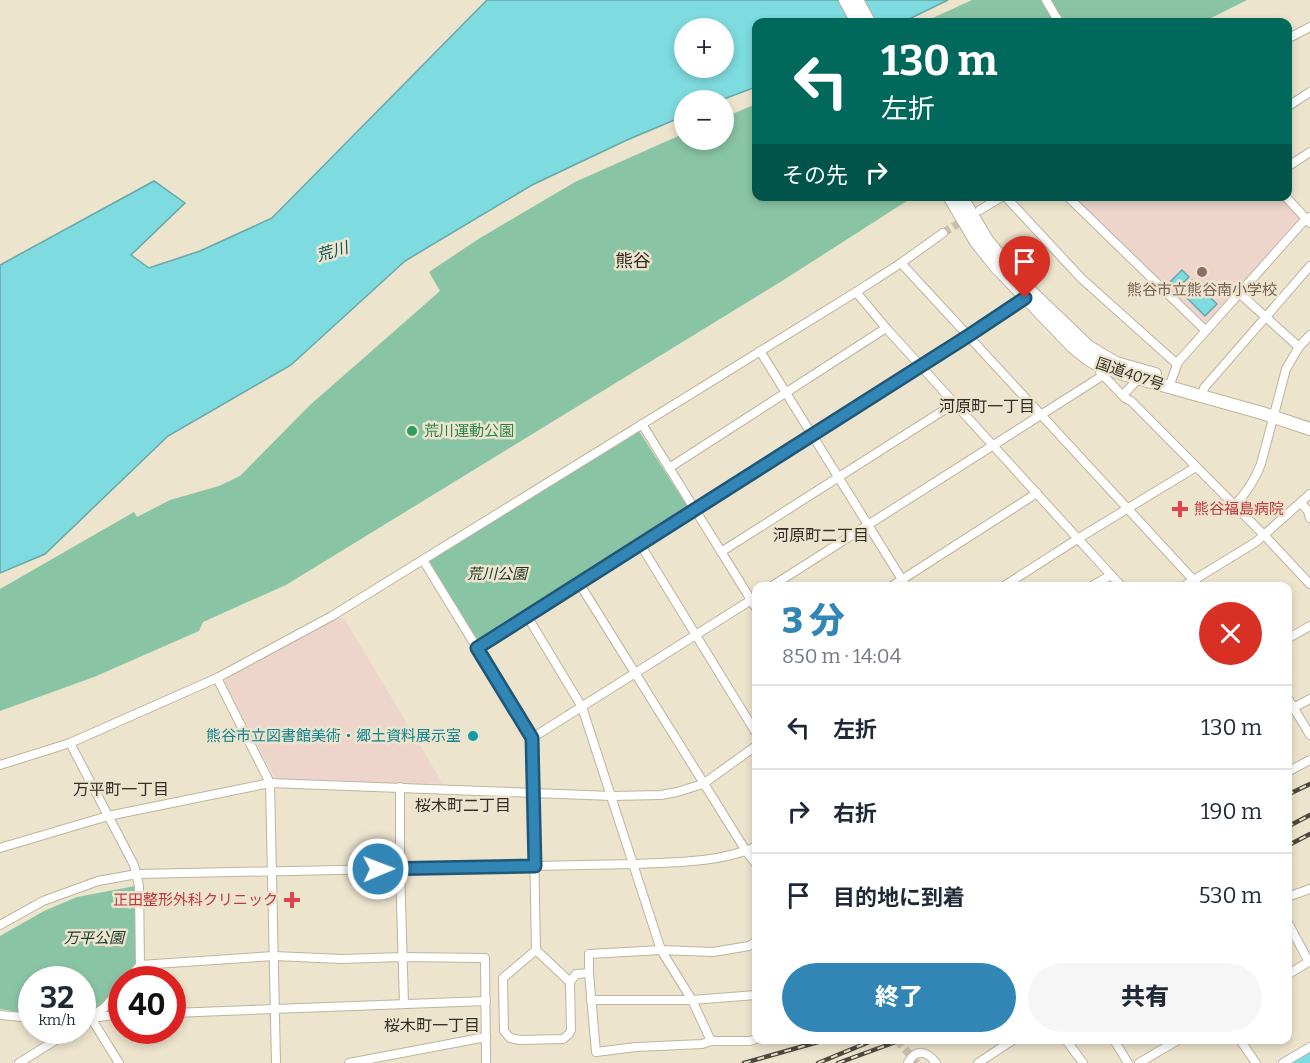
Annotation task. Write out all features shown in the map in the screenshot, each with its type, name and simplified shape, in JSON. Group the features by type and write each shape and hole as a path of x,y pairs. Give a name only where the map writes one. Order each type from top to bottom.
{"highway":[{"path":"846,0 855,18"},
{"path":"857,0 867,18"},
{"name":"国道407号","path":"952,201 976,242 996,267 1073,347 1105,368 1139,378 1170,383"},
{"path":"964,201 987,240 1038,303 1105,368"},
{"path":"1020,281 1086,345 1105,358 1105,368"},
{"name":"国道407号","path":"1105,368 1310,421"},
{"name":"国道407号","path":"1275,413 1310,429"}],"street":[{"path":"1046,0 1057,18"},
{"path":"1292,36 1310,27"},
{"path":"1292,104 1310,92"},
{"path":"1292,164 1310,152"},
{"path":"980,210 995,201"},
{"path":"1009,201 1081,278 1177,364"},
{"path":"1072,201 1206,331"},
{"path":"1170,383 1177,364 1239,293 1309,220 1290,201"},
{"path":"0,765 70,743 217,678 332,616 856,292 943,232"},
{"path":"901,263 1194,582"},
{"path":"1203,392 1310,266"},
{"path":"856,292 886,328 1118,582"},
{"path":"1239,293 1299,347"},
{"path":"477,648 1025,298"},
{"path":"669,468 886,328"},
{"path":"1235,505 1255,478 1261,464 1286,369 1299,347 1310,335"},
{"path":"760,351 903,582"},
{"path":"1105,368 1131,401 1310,584"},
{"path":"1105,368 1125,398 1131,401"},
{"path":"778,582 1041,416 1105,368"},
{"path":"1126,392 1139,378"},
{"path":"721,552 955,403"},
{"path":"642,424 752,599"},
{"path":"1010,582 1196,467"},
{"path":"907,582 1037,494"},
{"path":"1199,582 1265,536 1310,494"},
{"path":"1301,502 1310,518"},
{"path":"640,544 752,727"},
{"path":"423,560 532,738 536,950 570,982"},
{"path":"1099,582 1111,575"},
{"path":"579,582 703,784 752,859"},
{"path":"532,738 752,603"},
{"path":"527,616 582,707 661,950 692,1000 711,1041"},
{"path":"1292,636 1310,626"},
{"path":"217,678 270,783 276,1063"},
{"path":"1292,709 1310,699"},
{"path":"1292,712 1310,735"},
{"path":"70,743 137,874 140,886 140,965 274,956 342,959 485,958 486,1063"},
{"path":"0,848 108,816 270,783 534,794 661,795 703,784 752,749"},
{"path":"1292,769 1310,760"},
{"path":"400,787 404,1004"},
{"path":"0,926 43,901 98,881 137,874 634,864 720,858 752,849"},
{"path":"1292,895 1310,889"},
{"path":"1292,933 1309,962 1292,972"},
{"path":"752,944 713,952 661,950 589,954 596,1053 636,1047 752,1040"},
{"path":"485,979 503,978 536,950"},
{"path":"503,978 504,1031 507,1035 514,1040 563,1039 570,1034 571,1030 570,982 576,974 589,973"},
{"path":"591,1000 692,1000 752,995"},
{"path":"186,1013 486,1001"},
{"path":"96,1012 108,1003"},
{"path":"0,1016 18,1017"},
{"path":"96,1031 119,1063"},
{"path":"350,1063 381,1060 486,1037"},
{"path":"19,1063 50,1044"},
{"path":"978,1063 1007,1044"},
{"path":"1069,1044 1083,1063"},
{"path":"1116,1044 1128,1063"},
{"path":"1139,1063 1171,1044"},
{"path":"1243,1044 1256,1063"},
{"path":"1283,1063 1310,1047"},
{"path":"908,1063 913,1055 922,1053 931,1056 936,1063"}],"shaded area":[{"name":"熊谷市立熊谷南小学校","path":"1078,201 1286,201 1298,215 1298,221 1205,323"},
{"path":"338,618 344,618 443,784 276,779 272,773 225,683 227,676"}],"green space":[{"path":"972,0 1247,0 1211,18 933,18"},
{"name":"荒川運動公園","path":"752,106 752,201 907,201 782,281 286,585 203,622 199,631 94,677 0,711 0,589 134,512 137,517 170,500 219,486 240,476 310,405 440,291 429,272 480,238 575,182 674,137 674,150 734,150 734,113"},
{"name":"荒川公園","path":"639,431 689,509 479,642 428,561"},
{"name":"万平公園","path":"135,886 137,964 135,966 108,966 108,998 96,1011 96,966 18,966 18,1012 0,1009 0,936 44,911 77,897"}],"water":[{"name":"荒川","path":"487,0 948,0 911,18 752,18 752,88 734,95 734,90 674,90 674,120 532,185 405,261 291,365 168,436 45,554 0,573 0,265 154,181 185,203 131,255 149,268 200,251 272,218"},
{"path":"1182,270 1189,277 1178,288 1171,281"},
{"path":"1192,280 1217,304 1205,316 1181,292"}],"waterway":[{"path":"1298,1063 1310,1056"}],"tunnel":[{"path":"943,233 967,218"},
{"path":"900,1044 917,1063"}],"railway":[{"path":"1292,793 1310,784"},
{"path":"1292,824 1310,815"},
{"path":"1292,843 1310,834"},
{"path":"744,1063 811,1044"},
{"path":"818,1063 864,1044"},
{"path":"838,1063 890,1044"}],"place":[{"name":"熊谷市立熊谷南小学校","path":"1202,272"},
{"name":"荒川運動公園","path":"412,431"},
{"name":"熊谷福島病院","path":"1180,509"},
{"name":"熊谷市立図書館美術・郷土資料展示室","path":"473,736"},
{"name":"正田整形外科クリニック","path":"292,900"}],"district":[{"name":"熊谷","path":"633,261"},
{"name":"河原町一丁目","path":"987,406"},
{"name":"河原町二丁目","path":"821,535"},
{"name":"万平町一丁目","path":"121,789"},
{"name":"桜木町二丁目","path":"463,805"},
{"name":"桜木町一丁目","path":"432,1025"}],"route":[{"path":"378,869 535,866 532,738 477,648 1025,298"}]}
